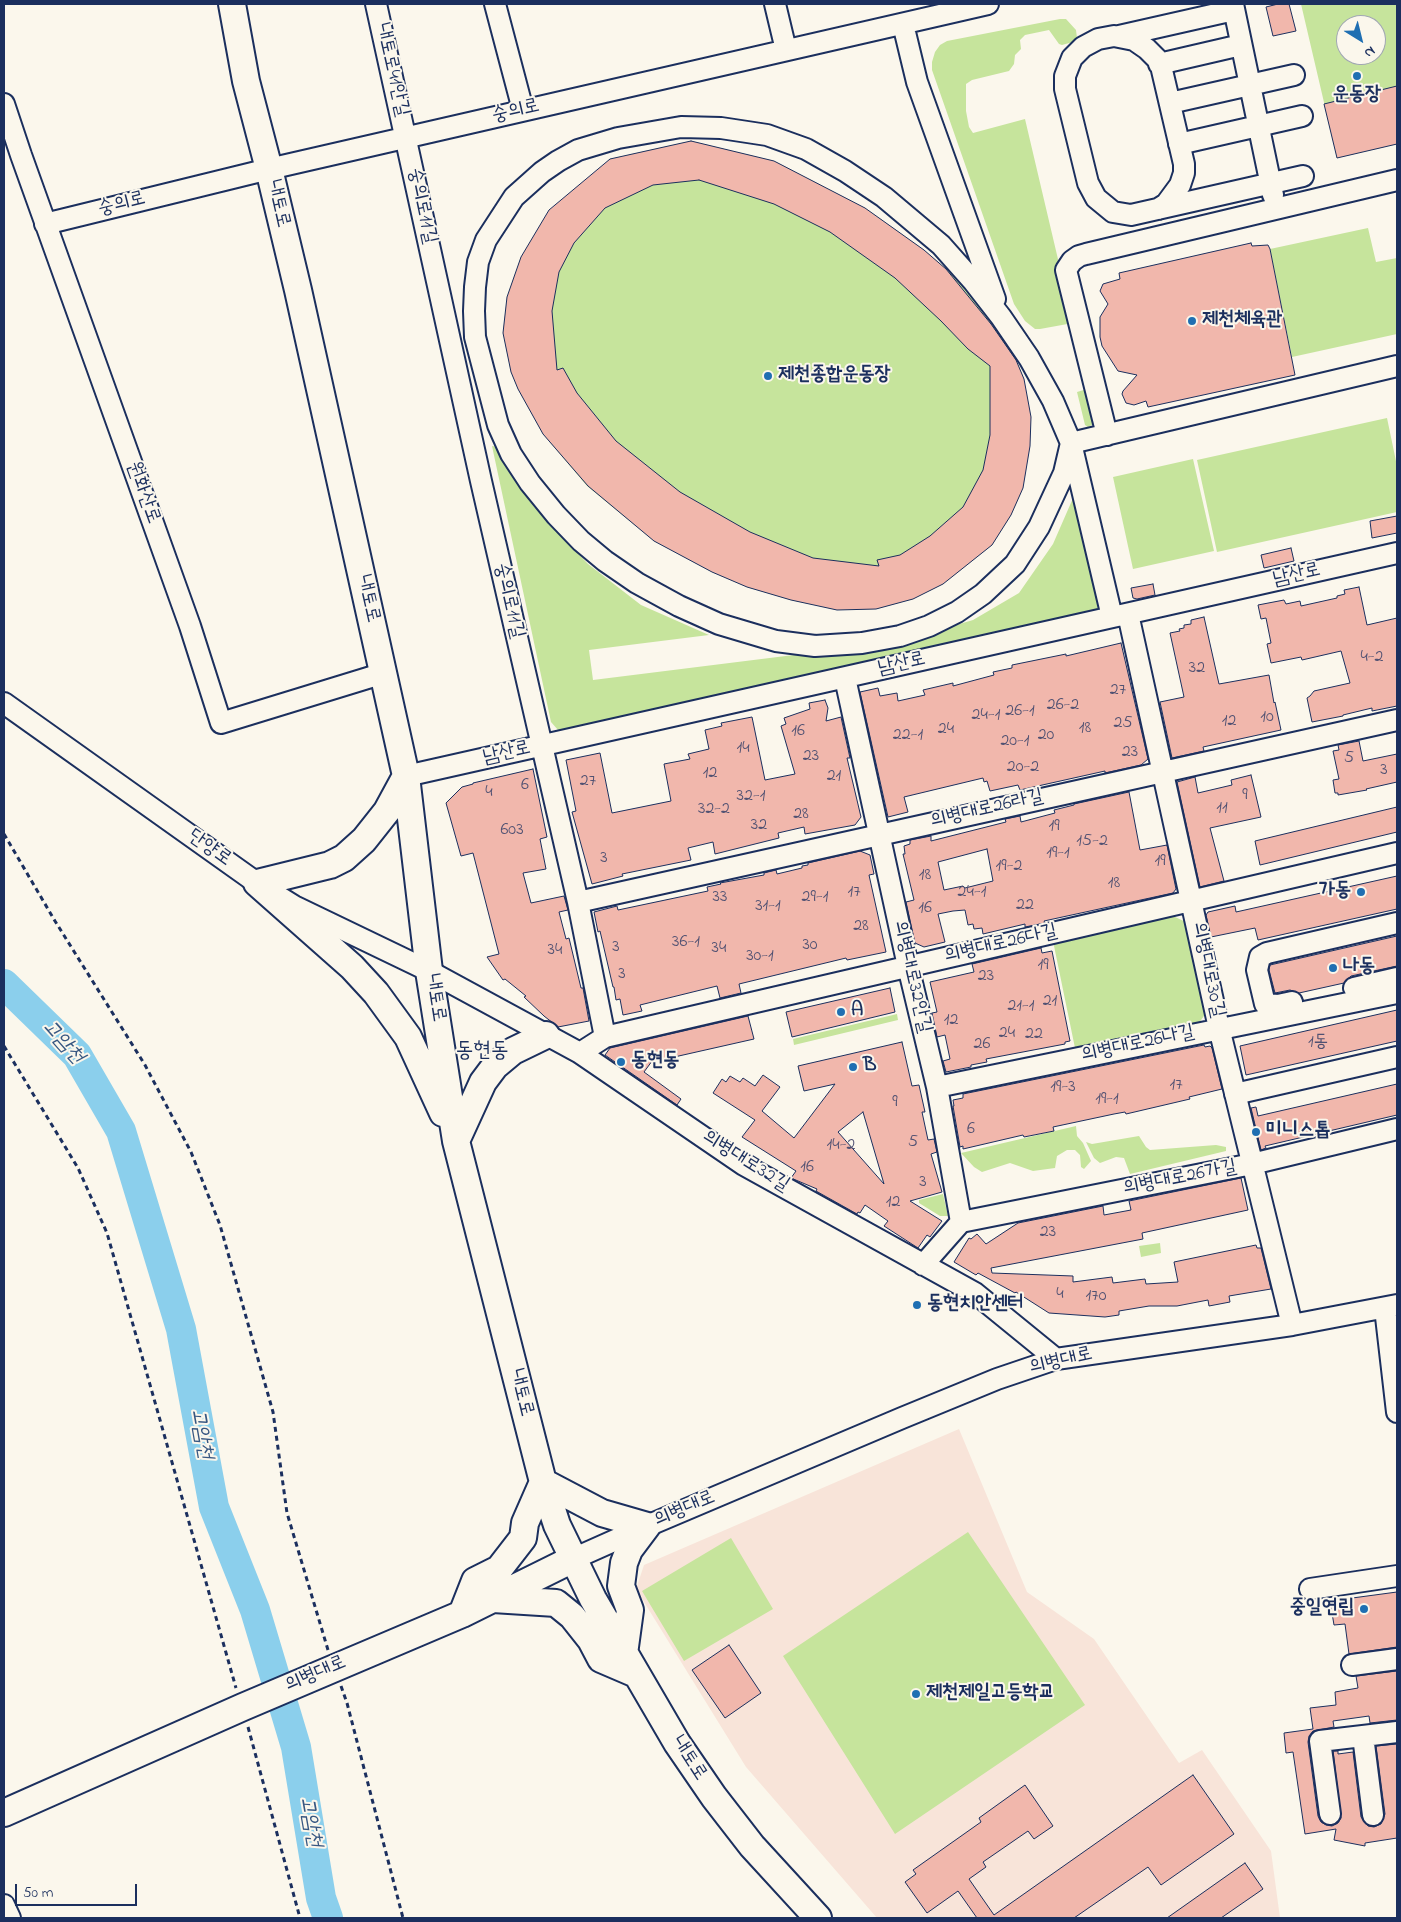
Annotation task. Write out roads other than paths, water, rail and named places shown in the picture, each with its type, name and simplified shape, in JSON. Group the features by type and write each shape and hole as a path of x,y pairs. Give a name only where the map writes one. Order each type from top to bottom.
{"main road":[{"name":"내토로","path":"232,4 246,81 269,168 406,776 429,971 456,1141 543,1482 557,1525 593,1599 677,1743 714,1797 752,1846 818,1918"},
{"path":"257,883 330,865 344,858 364,840 387,811 406,776"},
{"path":"257,883 352,967 376,993 408,1037 456,1141"},
{"path":"456,1141 483,1082 495,1066 513,1052 546,1035"},
{"path":"462,1614 475,1581 499,1569 523,1538 525,1523 543,1482 602,1513 647,1526 629,1550 624,1563 621,1586 630,1610 630,1664 601,1659 591,1640 572,1616 556,1603 492,1599"},
{"name":"의병대로","path":"4,1813 247,1705 462,1614 573,1559"}],"street":[{"name":"내토로41안길","path":"376,4 406,137"},
{"path":"495,4 523,110"},
{"path":"775,4 786,50"},
{"name":"숭의로","path":"45,224 269,168 988,4"},
{"path":"1276,209 1270,183 1258,126 1250,85 1241,45 1234,7 1098,39 1077,52 1068,66 1065,76 1065,89 1088,183 1096,198 1113,212 1131,215 1270,183 1303,176"},
{"path":"902,24 917,82 1001,317"},
{"path":"1117,36 1134,40 1143,45 1157,59 1170,103 1184,164 1184,173 1180,185 1166,204 1158,209"},
{"path":"1159,64 1241,45"},
{"path":"1170,103 1294,75"},
{"name":"원화산로","path":"4,104 45,224 190,626 221,723 384,673"},
{"path":"1179,144 1302,116"},
{"path":"1001,317 973,281 929,234 884,197 845,171 806,149 767,135 721,128 681,127 618,138 578,150 558,161 527,185 509,204 486,240 478,262 474,311 478,351 498,425 511,454 530,483 556,515 581,541 637,583 679,606 719,624 776,641 814,646 862,643 900,636 922,629 957,612 999,579 1015,564 1027,547 1052,502 1064,473 1071,443 1397,366"},
{"name":"숭의로11길","path":"406,137 478,471 578,902 604,1037"},
{"path":"1106,435 1066,270 1068,264 1079,256 1086,254 1397,180"},
{"name":"의병대로30길","path":"1001,317 1029,358 1053,401 1071,443 1162,771 1219,1028 1292,1326"},
{"name":"남산로","path":"406,776 1397,553"},
{"name":"의병대로32안길","path":"845,678 878,834 937,1087 961,1222"},
{"name":"단양로","path":"4,703 257,883 294,906 429,971"},
{"name":"의병대로26라길","path":"578,902 1397,720"},
{"name":"의병대로26다길","path":"604,1037 1397,853"},
{"path":"1397,923 1267,953 1260,957 1256,970 1263,1001 1270,1006 1397,978"},
{"name":"의병대로32길","path":"429,971 580,1053 744,1165 974,1293 1056,1359"},
{"name":"의병대로26나길","path":"937,1087 1397,993"},
{"path":"580,1053 604,1037"},
{"path":"1235,1094 1397,1057"},
{"name":"의병대로26가길","path":"961,1222 1252,1164 1397,1128"},
{"path":"923,1265 961,1222"},
{"path":"1391,1307 1397,1412"},
{"name":"의병대로","path":"573,1559 928,1407 997,1379 1056,1359 1292,1326 1391,1307"},
{"path":"1310,1589 1397,1576"},
{"path":"1352,1665 1397,1659"},
{"path":"1330,1814 1320,1741 1397,1732"},
{"path":"1363,1736 1373,1815"},
{"path":"4,1905 10,1918"}],"waterway":[{"name":"고암천","path":"4,984 77,1055 121,1131 181,1329 214,1507 255,1610 296,1747 321,1898 328,1918"}],"place":[{"name":"운동장","path":"1357,76"},
{"name":"제천체육관","path":"1192,321"},
{"name":"제천종합운동장","path":"768,376"},
{"name":"가동","path":"1361,892"},
{"name":"나동","path":"1333,968"},
{"name":"A","path":"841,1012"},
{"name":"동현동","path":"621,1062"},
{"name":"B","path":"853,1067"},
{"name":"미니스톱","path":"1256,1132"},
{"name":"동현치안센터","path":"917,1305"},
{"name":"중일연립","path":"1364,1609"},
{"name":"제천제일고등학교","path":"916,1694"}],"district":[{"name":"동현동","path":"482,1052"}]}
